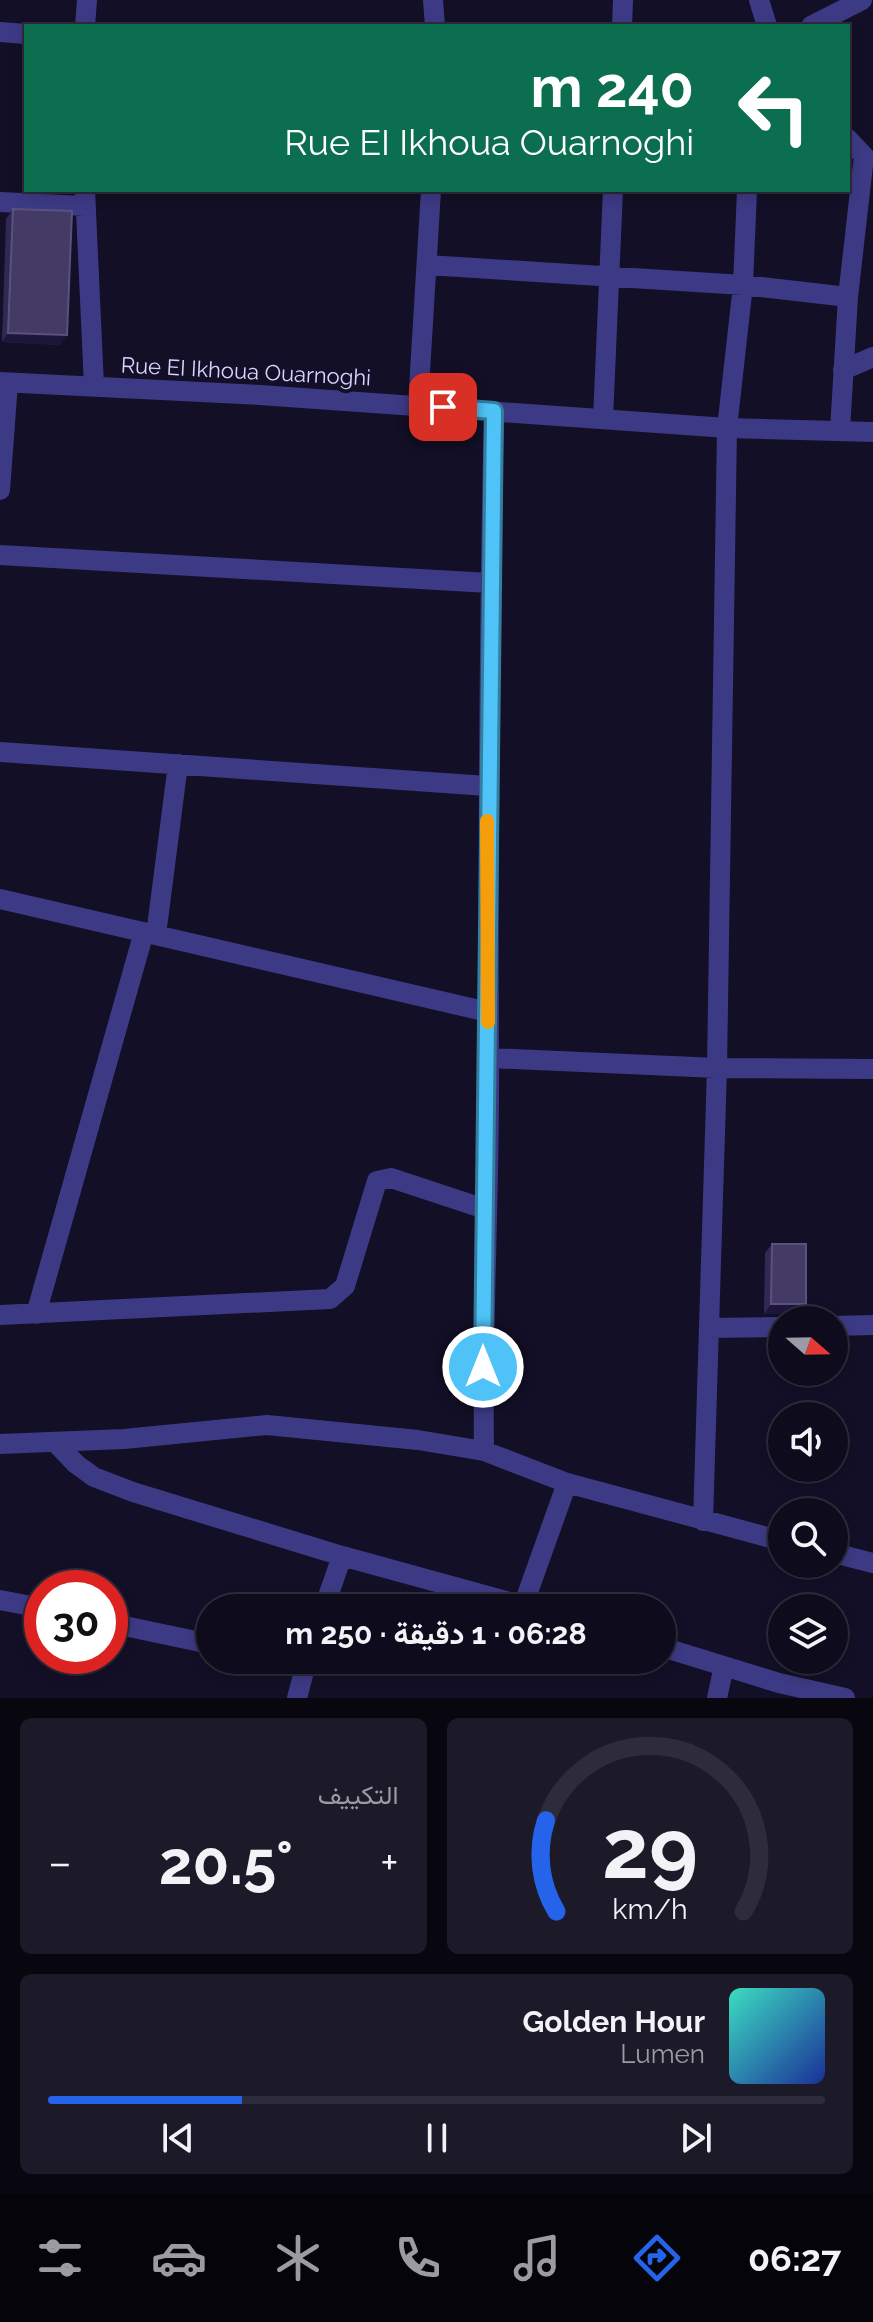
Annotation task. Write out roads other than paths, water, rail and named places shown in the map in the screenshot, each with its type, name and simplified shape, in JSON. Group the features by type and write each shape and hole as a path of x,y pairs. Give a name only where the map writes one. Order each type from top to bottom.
{"street":[{"path":"85,24 87,0"},
{"path":"433,0 435,24"},
{"path":"622,24 623,0"},
{"path":"759,0 766,24"},
{"path":"815,24 862,0"},
{"path":"0,32 24,34"},
{"path":"840,430 848,297 868,153 850,140"},
{"path":"418,405 431,192"},
{"path":"603,419 613,192"},
{"path":"703,1521 717,1068 727,428 743,285 747,192"},
{"path":"0,202 85,198 94,386"},
{"path":"427,265 743,285 848,297"},
{"path":"843,370 873,357"},
{"path":"0,490 4,382"},
{"name":"Rue EI Ikhoua Ouarnoghi","path":"4,382 418,405 727,428 873,432"},
{"path":"484,1451 489,1058 487,786 494,411"},
{"path":"0,555 490,583"},
{"path":"0,752 487,786"},
{"path":"36,1314 150,934 178,764"},
{"path":"0,899 488,1012"},
{"path":"489,1058 717,1068 873,1069"},
{"path":"0,1315 330,1299 345,1286 377,1181 391,1178 485,1209"},
{"path":"848,1326 873,1325"},
{"path":"709,1328 768,1327"},
{"path":"0,1444 267,1425 418,1440 484,1451 567,1483 768,1537"},
{"path":"55,1442 76,1464 120,1487 342,1556 480,1594"},
{"path":"531,1594 567,1483"},
{"path":"329,1594 342,1556"},
{"path":"848,1557 873,1563"},
{"path":"0,1600 24,1605"},
{"path":"128,1627 196,1641"},
{"path":"676,1651 845,1698"},
{"path":"717,1698 724,1666"},
{"path":"297,1698 303,1674"}]}
